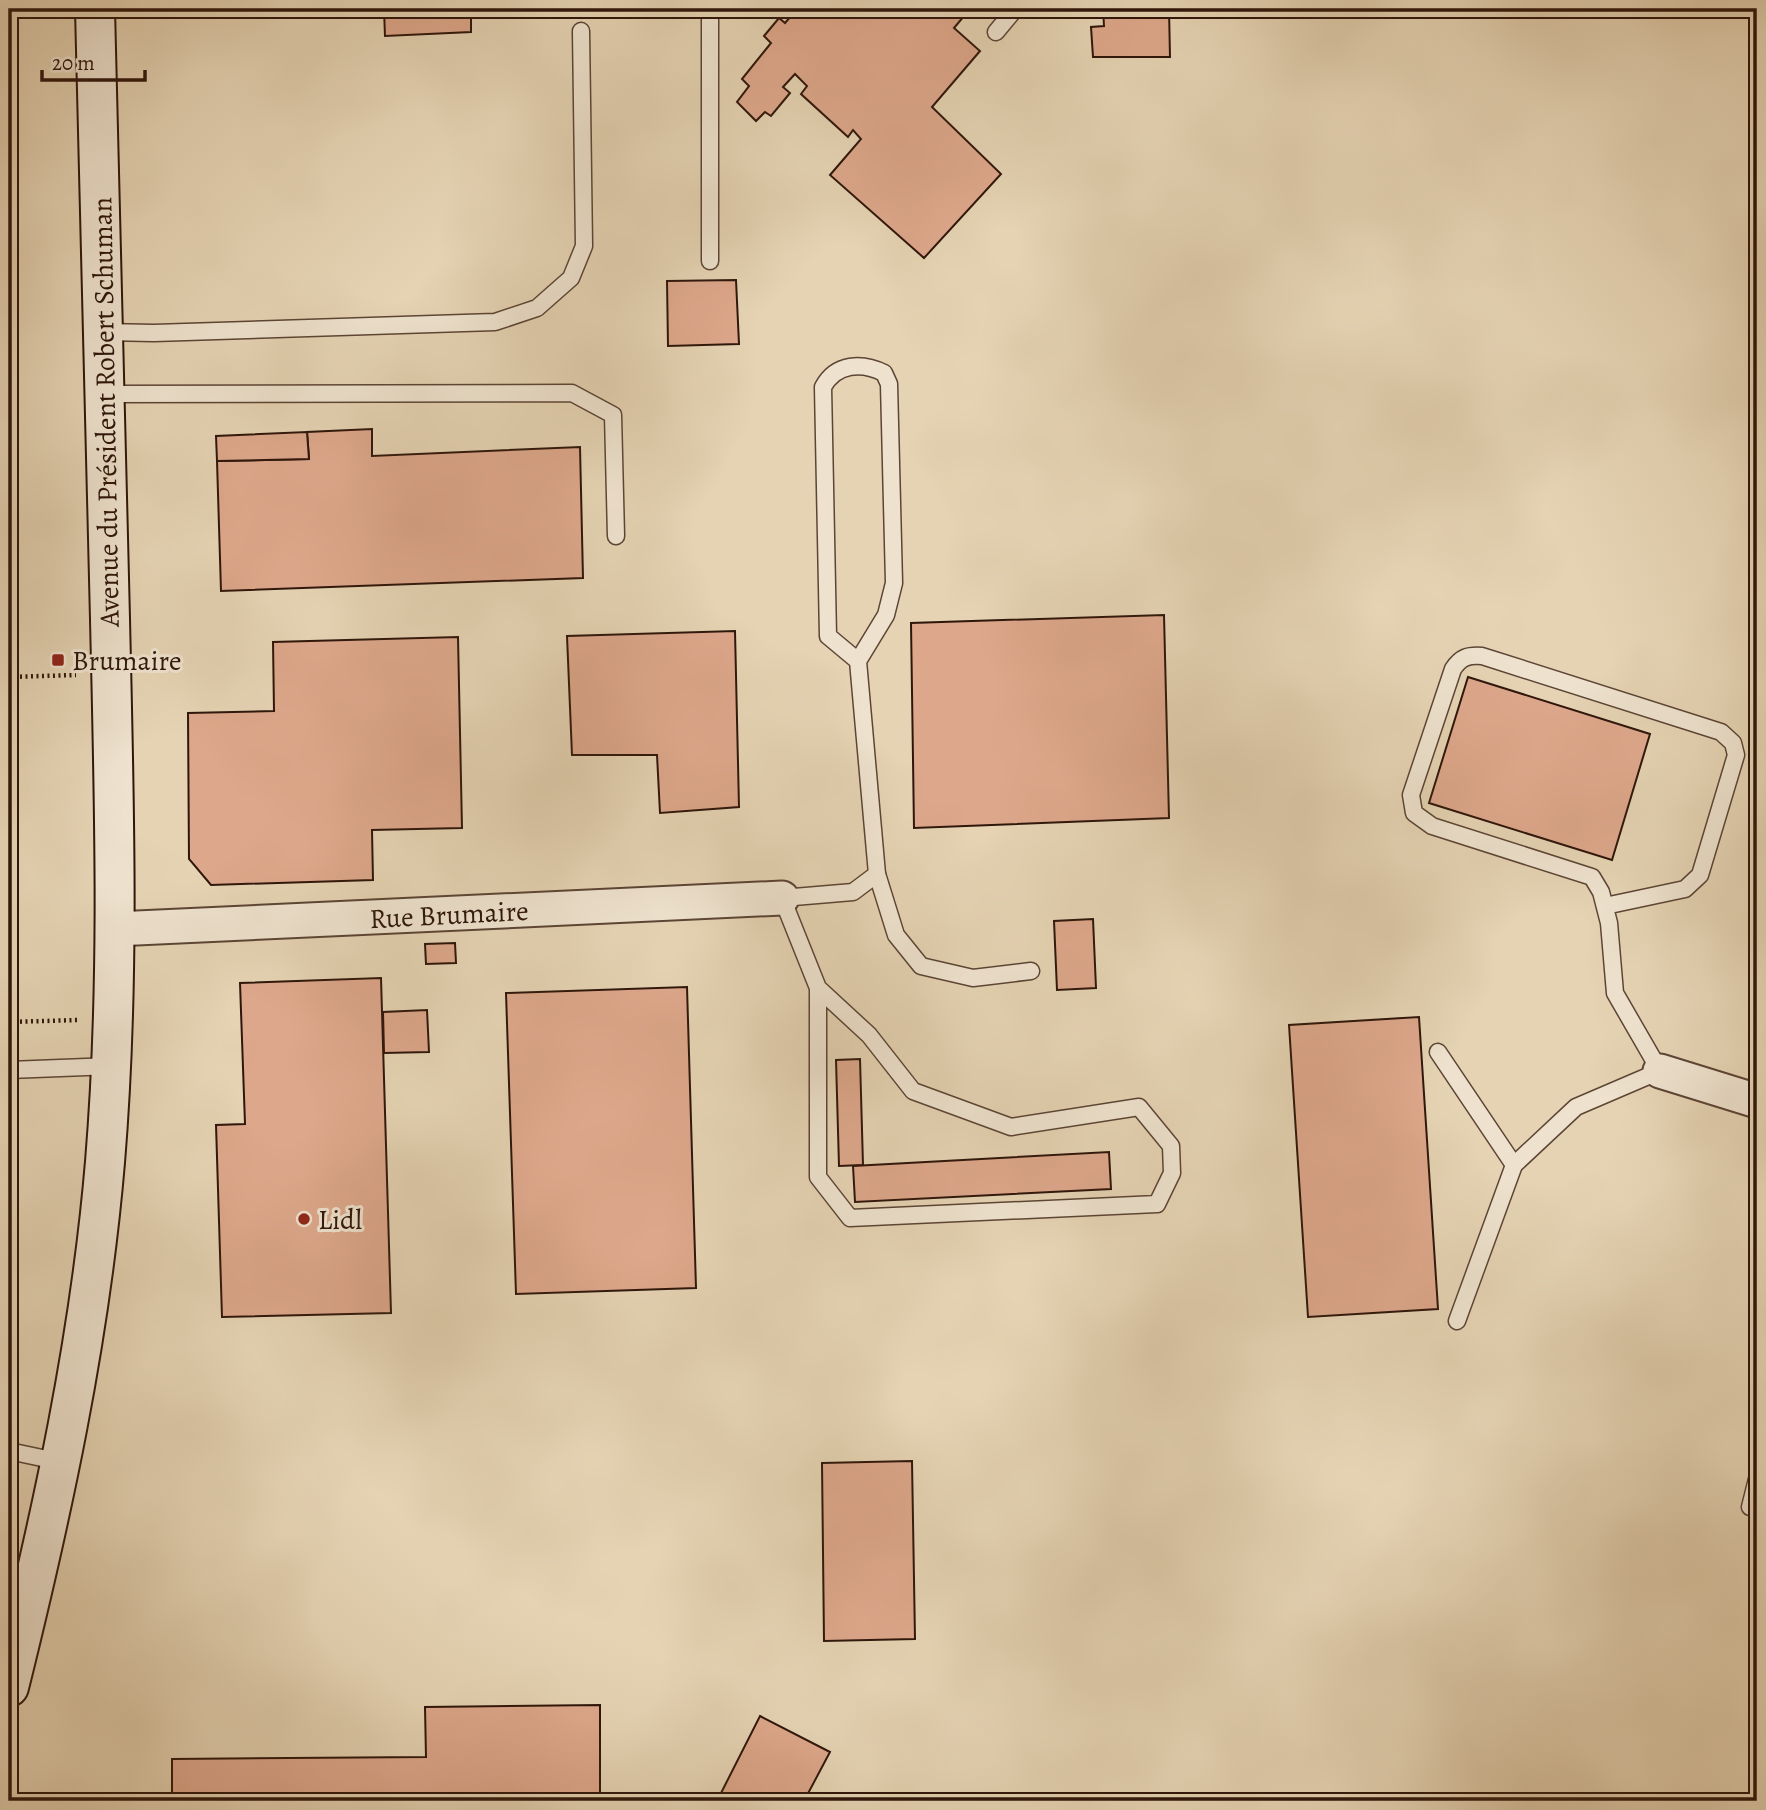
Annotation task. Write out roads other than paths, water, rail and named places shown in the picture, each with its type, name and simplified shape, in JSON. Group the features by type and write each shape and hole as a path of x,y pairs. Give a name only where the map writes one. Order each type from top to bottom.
{"street":[{"name":"Avenue du Président Robert Schuman","path":"9,1687 61,1462 82,1350 104,1167 96,1067 116,929 95,9"},
{"name":"Rue Brumaire","path":"116,929 782,898"},
{"path":"1660,1071 1757,1101"}],"lane":[{"path":"710,9 710,261"},
{"path":"996,32 1015,9"},
{"path":"103,332 154,333 495,322 537,308 570,278 584,246 581,31"},
{"path":"858,660 828,636 823,387 830,374 843,367 875,369 884,373 889,384 894,583 887,615 858,660 877,874 896,935 921,966 973,978 1031,971"},
{"path":"104,394 572,393 613,415 616,536"},
{"path":"1457,1321 1514,1165 1576,1107 1660,1071 1615,993 1609,923 1601,892 1592,877 1432,826 1414,813 1411,795 1453,668 1460,659 1470,655 1482,656 1721,732 1734,743 1736,755 1700,875 1685,889 1605,906"},
{"path":"818,988 869,1035 913,1091 1012,1127 1139,1107 1171,1146 1172,1173 1157,1204 850,1218 818,1177 818,988 782,898 853,892 877,874"},
{"path":"1438,1052 1514,1165"},
{"path":"9,1070 96,1067"},
{"path":"9,1451 61,1462"},
{"path":"1750,1507 1757,1479"}],"place":[{"name":"Brumaire","path":"58,660"},
{"name":"Lidl","path":"304,1219"}]}
